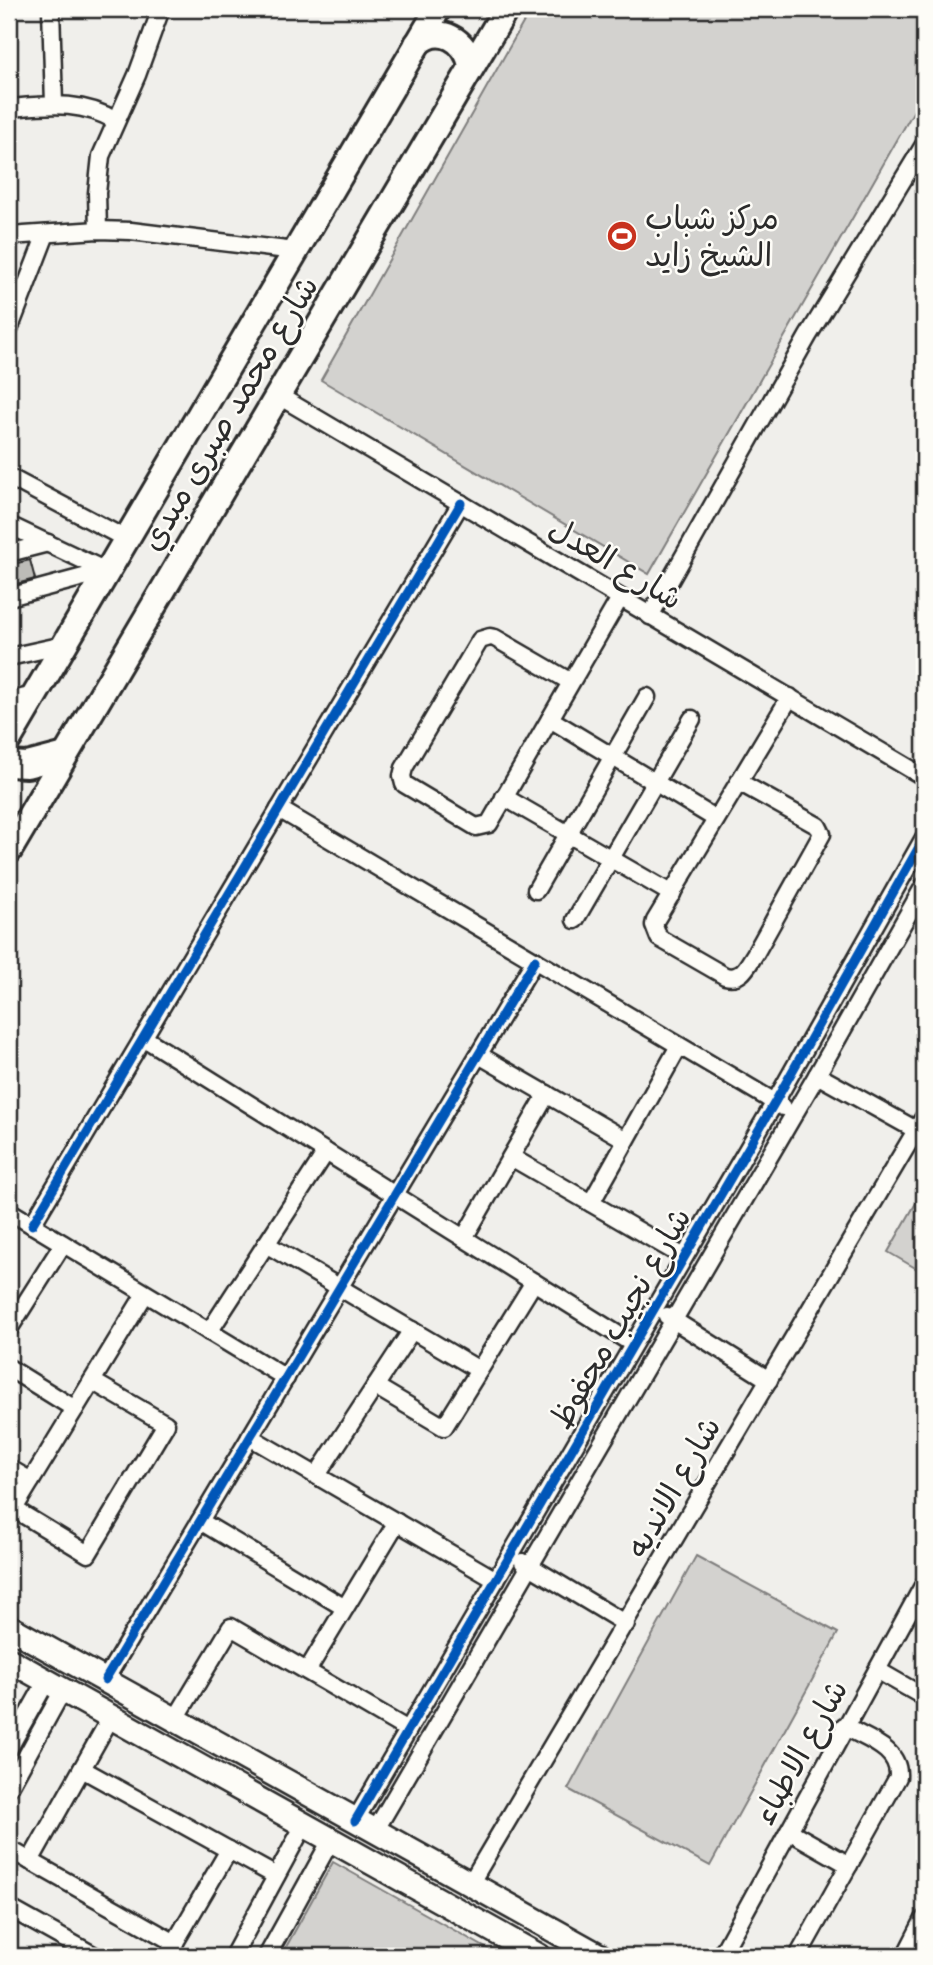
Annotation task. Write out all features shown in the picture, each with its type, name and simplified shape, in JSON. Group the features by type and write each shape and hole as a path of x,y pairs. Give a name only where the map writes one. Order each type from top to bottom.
{"main road":[{"name":"شارع محمد صبرى مبدي","path":"9,739 438,9"},
{"name":"شارع محمد صبرى مبدي","path":"9,851 506,9"},
{"path":"417,44 433,35 452,37 466,49 471,67"},
{"path":"9,764 27,765 65,755"}],"street":[{"path":"51,9 54,104"},
{"path":"98,230 97,193 101,156 137,75 161,9"},
{"path":"9,108 80,105 117,121"},
{"path":"650,616 808,336 924,145"},
{"path":"9,236 98,230 160,233 296,251"},
{"path":"9,330 46,234"},
{"name":"شارع العدل","path":"279,396 924,777"},
{"path":"9,477 126,539"},
{"path":"32,1225 461,503"},
{"path":"9,525 106,571"},
{"path":"9,553 48,543"},
{"path":"9,597 106,571"},
{"path":"571,682 495,639 485,637 480,640 402,771 407,787 475,827 489,824 620,598"},
{"path":"9,657 64,645"},
{"path":"9,701 34,695"},
{"path":"536,890 648,697"},
{"path":"739,782 818,826 822,834 743,973 732,978 659,938 654,925 671,894 716,819 790,698"},
{"path":"550,719 716,819"},
{"path":"575,920 692,719"},
{"path":"504,797 671,894"},
{"path":"279,809 794,1114"},
{"name":"شارع نجيب محفوظ","path":"365,1826 408,1730 775,1102 924,838"},
{"name":"شارع نجيب محفوظ","path":"365,1826 530,1566 817,1075 924,886"},
{"path":"105,1680 535,960"},
{"path":"144,1038 633,1344"},
{"path":"591,1203 679,1046"},
{"path":"479,1055 626,1140"},
{"path":"817,1075 920,1124"},
{"path":"464,1238 547,1094"},
{"name":"شارع الانديه","path":"470,1884 920,1124"},
{"path":"209,1332 326,1152"},
{"path":"511,1157 684,1257"},
{"path":"9,1211 286,1378"},
{"path":"9,1329 63,1244"},
{"path":"266,1244 479,1370"},
{"path":"375,1386 444,1427 534,1282"},
{"path":"92,1381 166,1424 88,1554 11,1513 145,1294"},
{"path":"655,1308 769,1380"},
{"path":"317,1475 412,1330"},
{"path":"9,1368 75,1409"},
{"path":"250,1437 496,1580"},
{"path":"9,1468 31,1481"},
{"path":"200,1521 345,1608"},
{"path":"307,1671 397,1522"},
{"path":"510,1555 626,1624"},
{"name":"شارع الاطباء","path":"723,1954 924,1584"},
{"path":"9,1627 600,1956"},
{"path":"175,1720 232,1627 408,1730"},
{"path":"9,1660 539,1956"},
{"path":"877,1670 924,1697"},
{"path":"9,1748 55,1686"},
{"path":"9,1788 55,1686"},
{"path":"30,1861 111,1717"},
{"path":"798,1956 896,1783 898,1772 895,1760 888,1751 844,1727"},
{"path":"82,1769 276,1876"},
{"path":"233,1956 304,1825"},
{"path":"789,1830 849,1865"},
{"path":"267,1956 331,1840"},
{"path":"9,1849 171,1950 229,1850"},
{"path":"9,1908 95,1956"},
{"path":"508,1939 522,1913"},
{"path":"905,1956 924,1919"},
{"path":"723,1954 740,1956"}],"shaded area":[{"name":"مركز شباب الشيخ زايد","path":"531,9 924,9 924,93 649,574 321,380"},
{"path":"924,1189 924,1273 888,1252"},
{"path":"696,1556 838,1633 710,1866 568,1789"},
{"path":"333,1862 500,1956 281,1956"}],"building":[{"path":"30,560 35,579 9,586 9,565"}],"cycle path":[{"path":"32,1225 461,503"},
{"path":"355,1821 775,1102 924,838"},
{"path":"105,1680 535,960"}],"place":[{"name":"مركز شباب الشيخ زايد","path":"622,236"}]}
